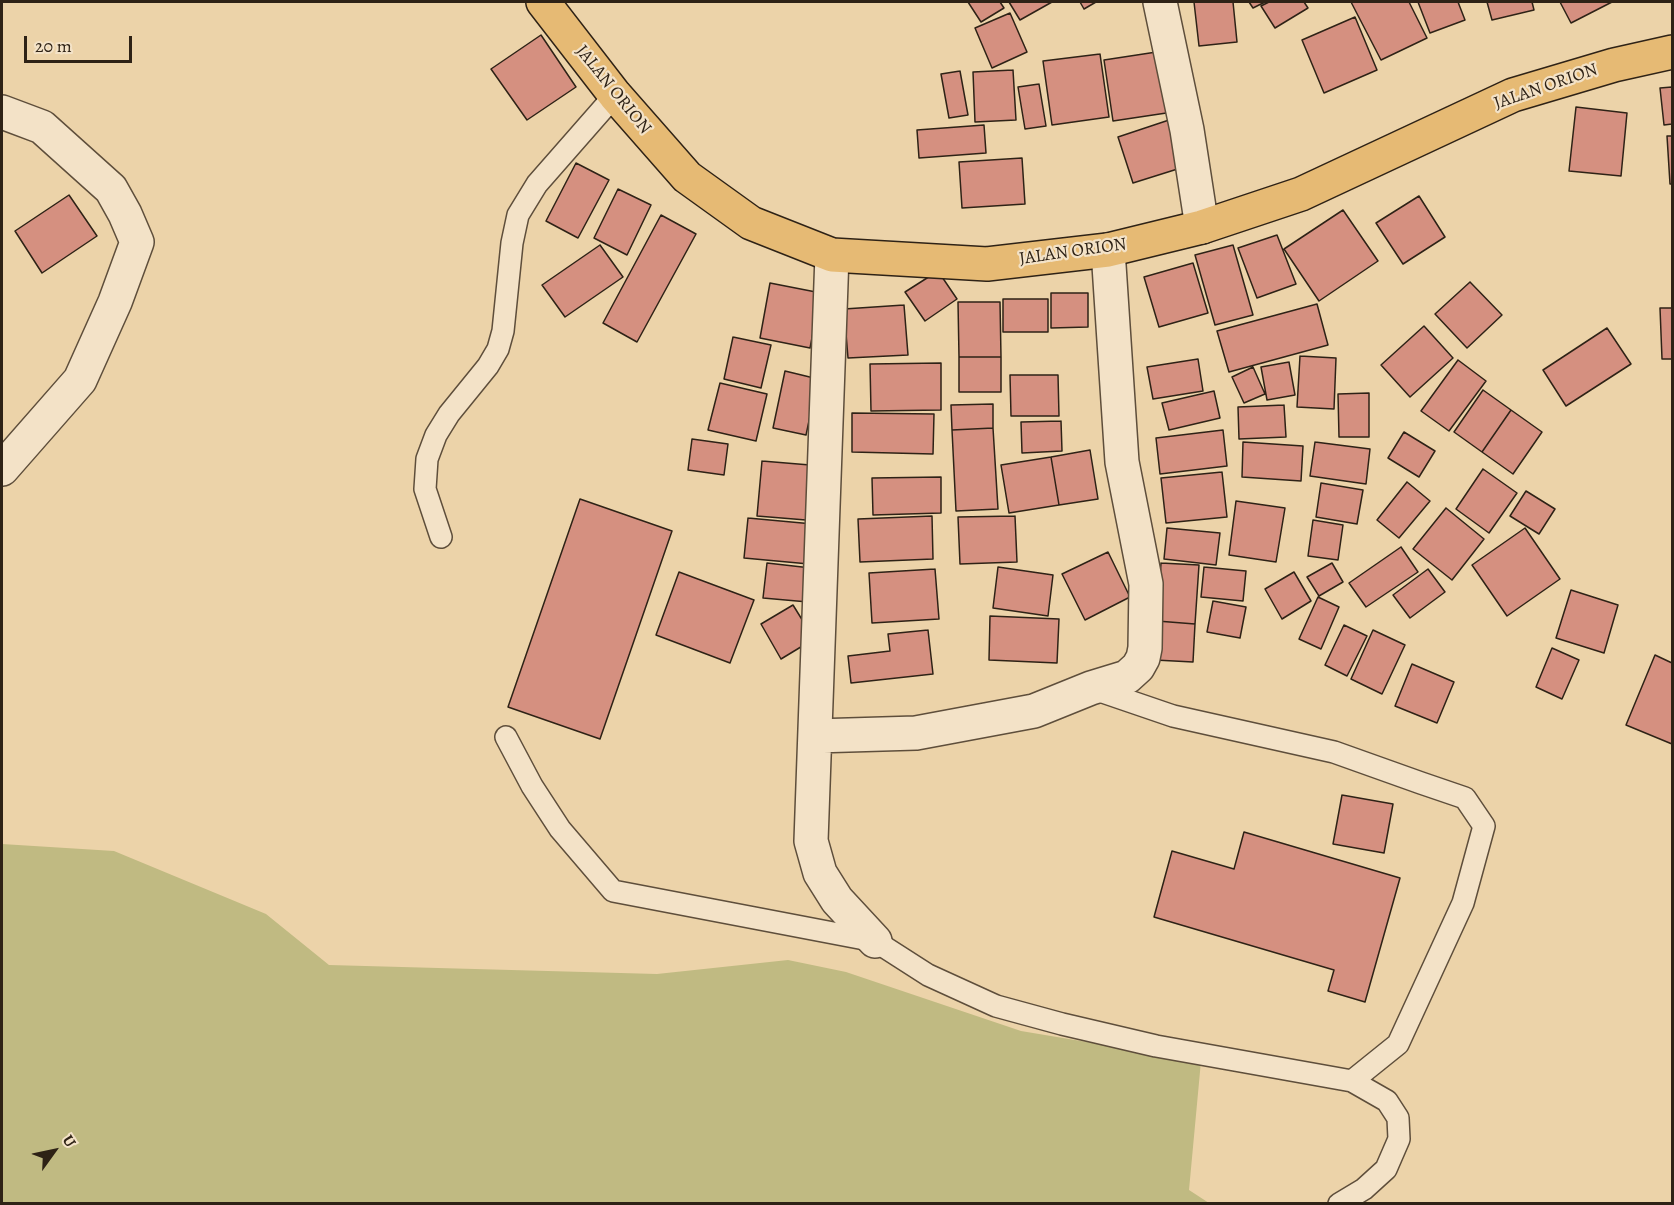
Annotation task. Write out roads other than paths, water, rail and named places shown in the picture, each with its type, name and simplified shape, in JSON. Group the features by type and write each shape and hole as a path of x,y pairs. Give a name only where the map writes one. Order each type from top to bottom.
{"highway":[{"name":"JALAN ORION","path":"543,2 615,95 687,177 751,223 832,255 987,264 1108,250 1202,227 1301,194 1513,95 1614,65 1672,52"}],"street":[{"path":"1160,2 1187,130 1202,227"},
{"path":"2,112 42,127 111,189 125,214 136,242 115,302 80,380 2,469"},
{"path":"815,736 915,733 1034,711 1091,688 1127,677 1138,667 1146,648 1146,584 1122,462 1108,250"},
{"path":"832,255 811,841 820,873 837,900 875,941"}],"lane":[{"path":"441,537 425,489 428,459 436,435 449,414 488,366 498,349 503,331 512,243 518,215 537,184 615,95"},
{"path":"1091,688 1173,716 1334,752 1411,779 1464,798 1484,826 1463,903 1398,1044 1352,1081"},
{"path":"507,737 532,786 560,829 613,891 875,941 928,975 996,1006 1062,1024 1156,1046 1352,1081 1387,1101 1398,1119 1399,1139 1386,1169 1364,1189 1339,1203"}]}
